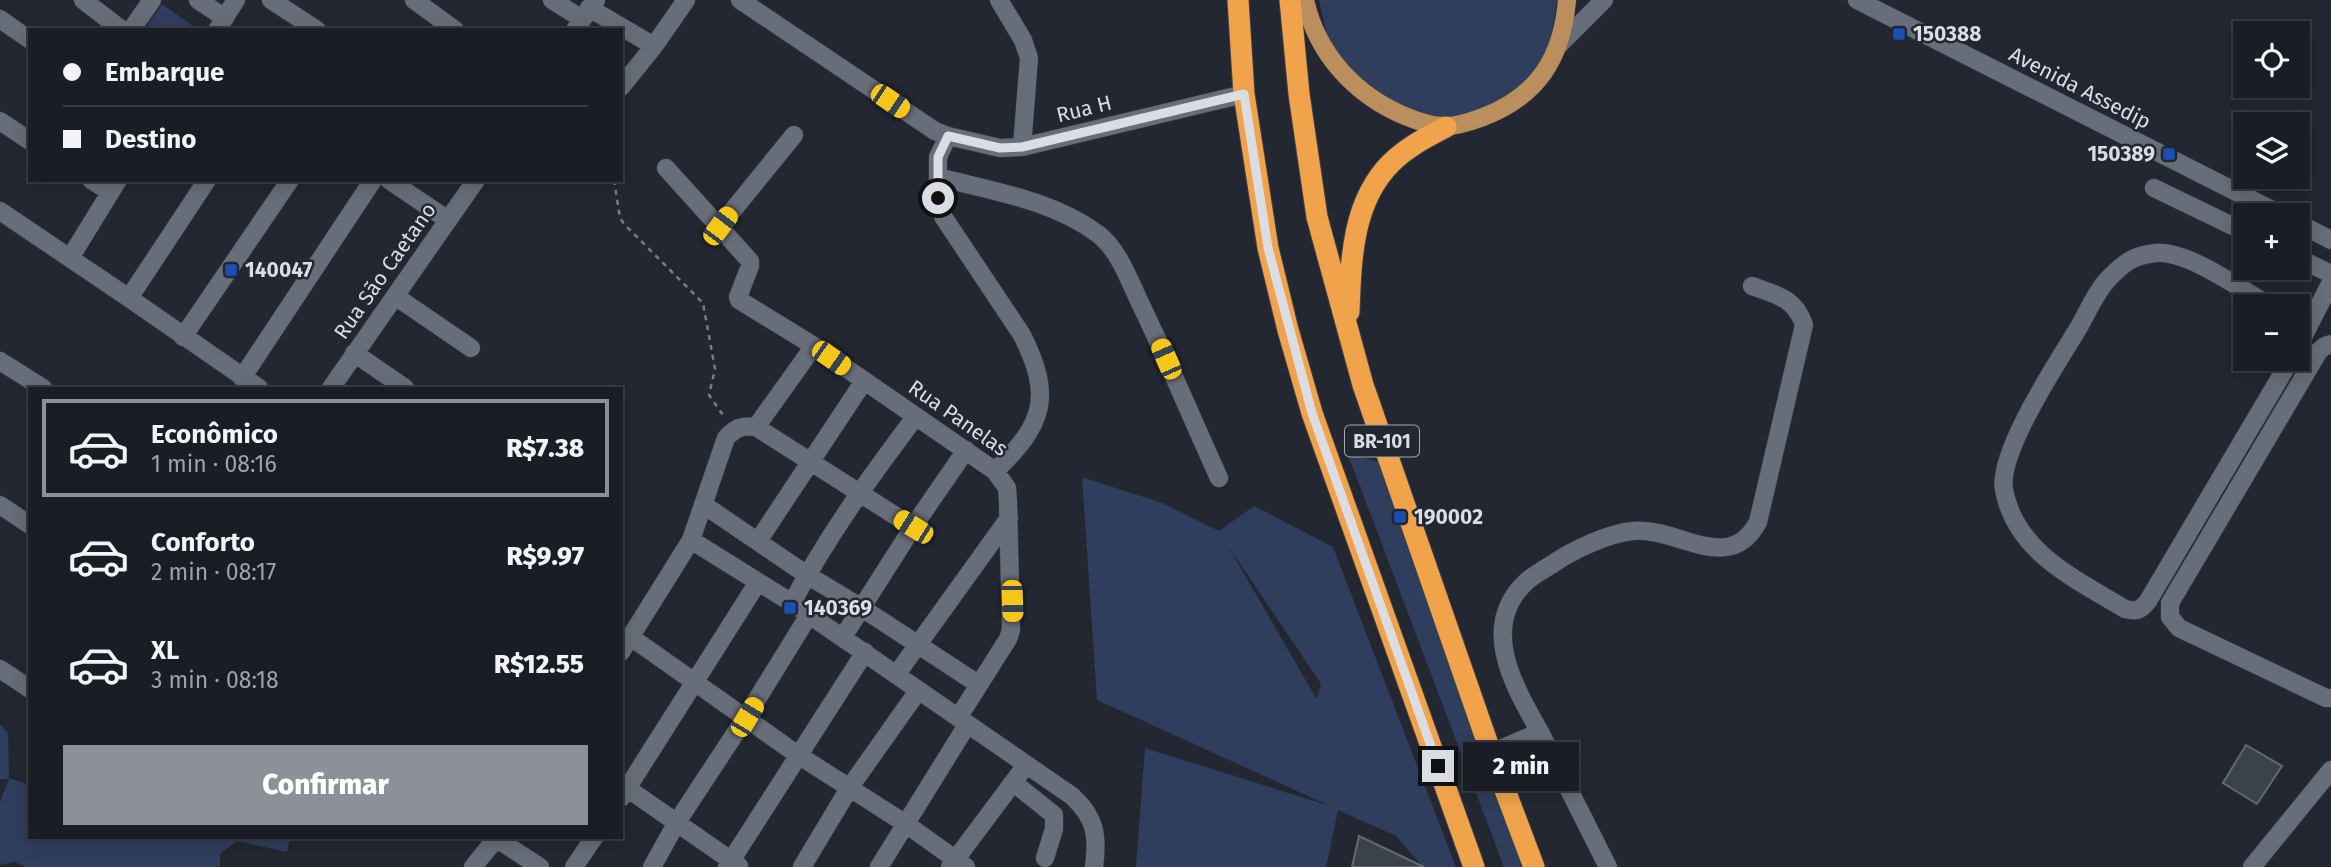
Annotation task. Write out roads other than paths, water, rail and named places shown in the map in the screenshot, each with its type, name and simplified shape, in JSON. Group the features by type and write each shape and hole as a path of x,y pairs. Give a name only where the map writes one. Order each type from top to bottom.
{"highway":[{"name":"BR-101","path":"1238,0 1244,94 1268,248 1312,413 1474,867"},
{"name":"BR-101","path":"1290,0 1299,94 1317,216 1348,332 1363,385 1491,753 1534,867"},
{"path":"1348,332 1352,258 1357,226 1365,201 1391,163 1414,144 1446,127"}],"main road":[{"path":"1305,0 1308,15 1321,44 1339,69 1361,91 1387,108 1416,120 1446,127 1504,109 1518,100 1542,77 1559,45 1567,0"}],"street":[{"path":"83,0 119,28"},
{"path":"132,28 152,0"},
{"path":"198,0 221,24 236,0"},
{"path":"271,0 314,28"},
{"path":"414,0 451,28"},
{"path":"552,0 615,28"},
{"path":"623,85 654,46 685,0"},
{"path":"740,0 942,134 937,177 939,207 1022,335 1040,379 1042,396 1038,415 1018,447 995,471"},
{"path":"999,0 1023,40 1029,58 1022,147"},
{"path":"1559,45 1604,0"},
{"name":"Avenida Assedip","path":"1857,0 2258,203"},
{"path":"0,19 28,39"},
{"path":"623,32 654,46"},
{"name":"Rua H","path":"942,134 1000,148 1022,147 1244,94"},
{"path":"0,121 28,140"},
{"path":"666,168 720,226 794,135"},
{"path":"937,177 1027,200 1058,211 1080,222 1108,242 1155,335 1219,478"},
{"path":"129,298 206,182"},
{"path":"183,337 289,182"},
{"path":"242,378 372,182"},
{"path":"392,182 449,220"},
{"name":"Rua São Caetano","path":"332,387 475,182"},
{"path":"70,258 114,186"},
{"path":"2154,188 2233,226"},
{"path":"0,211 257,387"},
{"name":"Rua Panelas","path":"720,226 751,263 738,300 814,346 966,450 995,471 1007,488 1011,630 1008,639 978,684 963,721 879,867"},
{"path":"2310,228 2329,236"},
{"path":"2249,294 2191,260 2159,253 2132,257 2107,279 2026,417 2007,463 2003,487 2010,510 2023,535 2049,563 2125,609 2141,609 2284,371"},
{"path":"2310,264 2331,274"},
{"path":"2310,315 2331,282"},
{"path":"1608,867 1511,676 1502,644 1503,624 1508,608 1528,581 1567,554 1610,537 1631,531 1660,534 1720,549 1746,540 1758,522 1804,325 1797,308 1783,297 1752,286"},
{"path":"395,296 471,348"},
{"path":"2331,344 2319,351 2170,603 2170,617 2179,628 2331,698"},
{"path":"756,427 814,346"},
{"path":"354,353 404,387"},
{"path":"0,361 41,387"},
{"path":"758,541 864,381"},
{"path":"792,603 859,493 916,416"},
{"path":"913,527 756,427 742,426 733,429 719,456 691,540 626,645 694,680 798,755 906,824 957,864 1026,765"},
{"path":"843,637 966,450"},
{"path":"0,505 28,524"},
{"path":"704,505 807,575 978,684"},
{"path":"896,675 1009,518"},
{"path":"691,540 843,637 1072,796 1083,805 1095,828 1097,845 1094,867"},
{"path":"758,582 623,790 677,822 733,865 798,755 865,652"},
{"path":"652,867 677,822 747,717 809,615"},
{"path":"0,669 28,688"},
{"path":"802,867 850,787 918,691"},
{"path":"1491,753 1539,732"},
{"path":"2252,867 2331,770"},
{"path":"1014,783 1054,815 1054,829 1042,862 1062,867"},
{"path":"473,867 496,839"},
{"path":"498,839 540,867"},
{"path":"574,867 593,839"}],"place":[{"name":"150388","path":"1899,34"},
{"name":"150389","path":"2169,154"},
{"name":"140047","path":"231,270"},
{"name":"190002","path":"1400,517"},
{"name":"140369","path":"790,608"}]}
